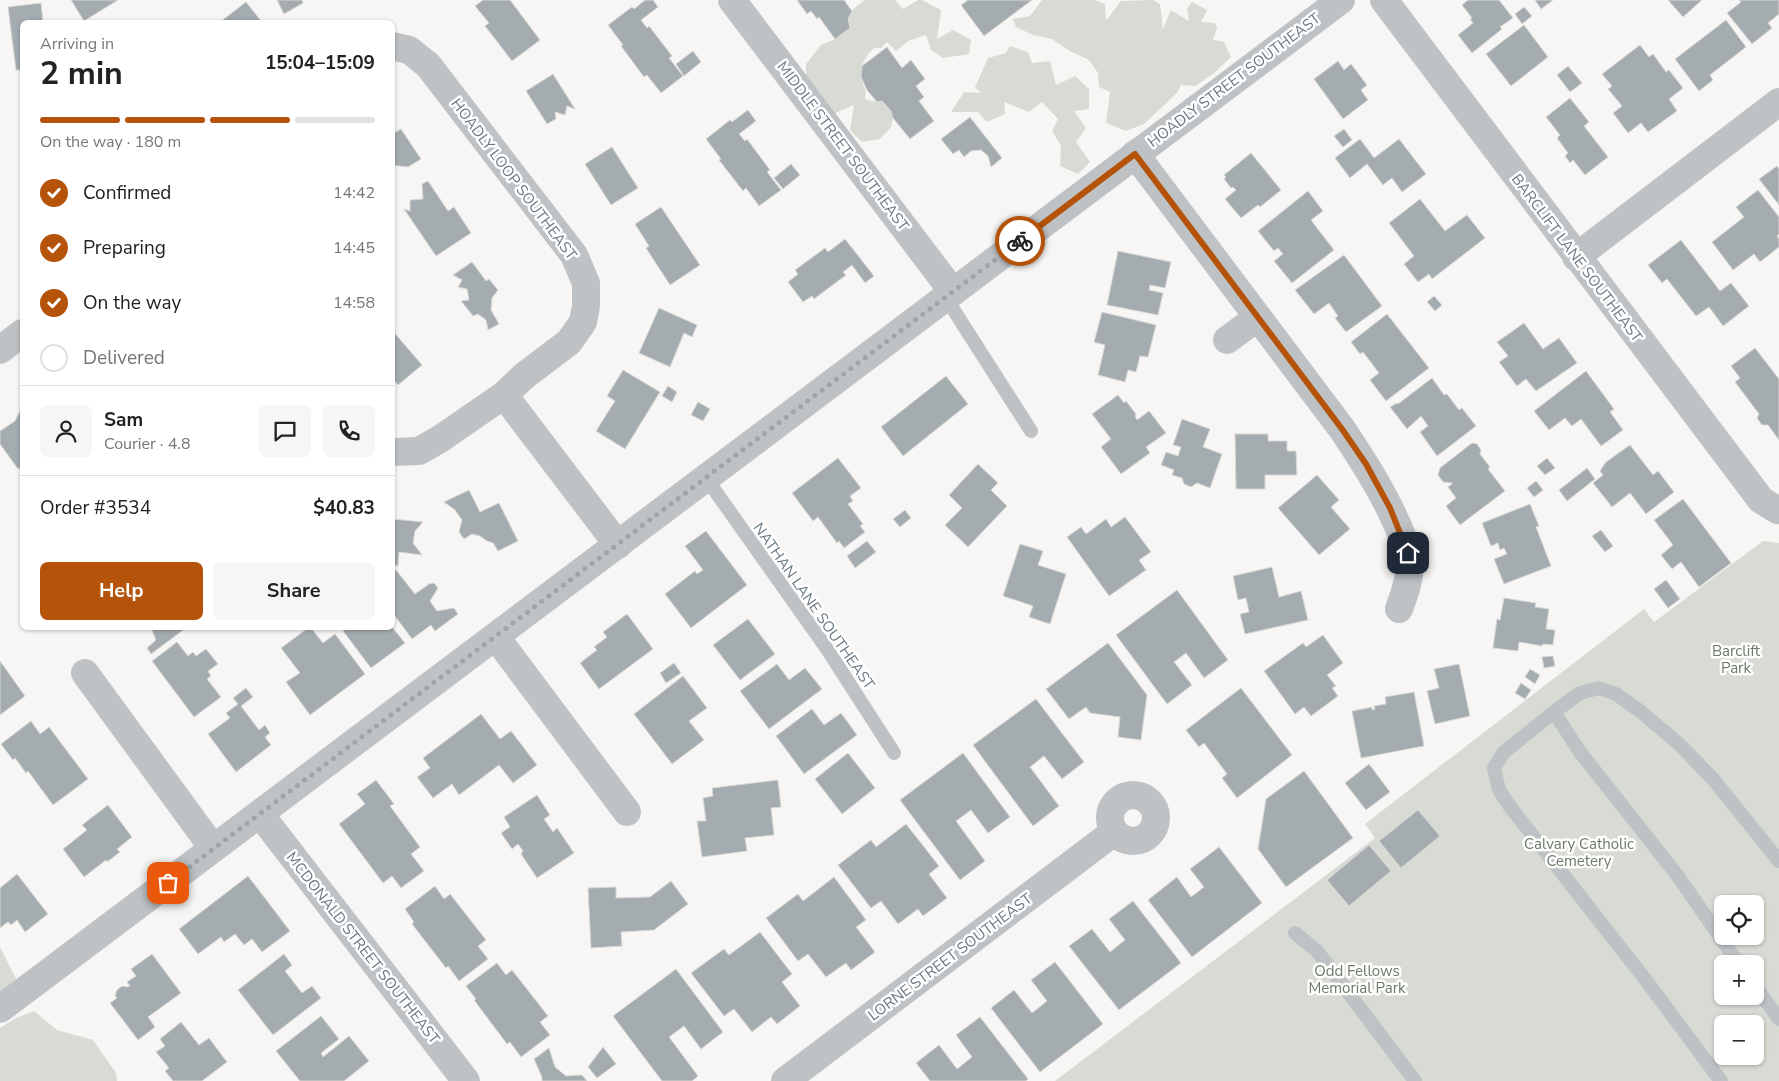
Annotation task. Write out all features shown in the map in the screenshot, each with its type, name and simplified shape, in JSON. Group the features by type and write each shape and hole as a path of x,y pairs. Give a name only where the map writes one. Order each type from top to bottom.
{"street":[{"name":"MIDDLE STREET SOUTHEAST","path":"732,0 950,295"},
{"name":"HOADLY STREET SOUTHEAST","path":"0,1009 1341,0"},
{"name":"BARCLIFT LANE SOUTHEAST","path":"1384,0 1761,500 1778,509"},
{"name":"HOADLY LOOP SOUTHEAST","path":"395,47 409,50 428,65 574,255 586,283 586,306 583,322 569,342 524,376 504,394 440,439 419,451 395,452"},
{"path":"1576,257 1779,102"},
{"path":"1135,154 1342,429 1366,464 1390,508 1408,553 1411,566 1407,586 1399,609"},
{"path":"1227,340 1258,317"},
{"path":"0,350 20,335"},
{"path":"504,394 618,545"},
{"path":"496,637 627,812"},
{"path":"85,673 213,848"},
{"name":"MCDONALD STREET SOUTHEAST","path":"260,814 466,1081"},
{"name":"LORNE STREET SOUTHEAST","path":"785,1081 1114,832"}],"lane":[{"path":"950,295 1031,431"},
{"name":"NATHAN LANE SOUTHEAST","path":"706,478 827,649 894,754"},
{"path":"1721,1081 1511,808 1500,790 1494,768 1503,753 1554,712 1580,693 1599,688 1616,694 1640,711 1679,744 1712,780 1779,861"},
{"path":"1554,712 1580,752 1677,875 1734,955"},
{"path":"1296,933 1317,951 1415,1081"},
{"path":"1764,998 1779,1019"}],"green space":[{"path":"865,0 895,0 903,9 918,0 922,0 941,10 937,39 953,30 971,40 969,54 943,58 931,50 926,35 908,41 896,51 887,42 881,48 874,48 866,57 861,68 865,99 877,102 882,101 891,111 893,118 891,127 880,139 862,142 850,130 854,105 831,115 806,105 806,64 821,45 835,39 850,28 849,18 851,11"},
{"path":"1042,0 1094,0 1105,4 1106,21 1121,1 1153,0 1160,4 1163,29 1171,10 1189,21 1187,9 1192,2 1207,10 1201,22 1215,23 1217,28 1213,40 1224,42 1231,57 1213,74 1195,86 1181,85 1177,93 1144,124 1126,131 1106,123 1110,92 1099,87 1098,73 1089,60 1068,50 1052,39 1033,35 1016,27 1013,19 1030,16"},
{"path":"1010,46 1028,52 1032,63 1050,61 1056,85 1075,76 1089,89 1089,109 1074,111 1086,128 1076,142 1090,162 1078,174 1060,166 1061,146 1052,131 1058,119 1042,102 1029,112 1004,102 1005,114 987,122 978,112 951,112 964,92 981,93 975,87 988,58 1006,53"},
{"name":"Calvary Catholic Cemetery","path":"1763,541 1779,543 1779,1081 1055,1081 1375,838 1365,824 1644,609 1654,622"},
{"path":"0,947 17,981 0,998"},
{"path":"34,1011 57,1030 93,1040 116,1073 117,1081 0,1081 0,1028 16,1018"}],"building":[{"path":"71,0 118,0 86,20 83,20"},
{"path":"277,0 302,0 303,3 284,14"},
{"path":"483,0 510,0 540,40 512,61 485,26 489,23 475,6"},
{"path":"645,0 653,0 658,7 641,20 647,28 649,26 672,56 669,58 683,76 661,93 647,75 644,77 608,25"},
{"path":"797,0 844,0 852,11 848,19 850,28 835,39 819,17 817,19 811,11 807,14"},
{"path":"968,0 1032,0 984,36 961,5"},
{"path":"1468,0 1499,0 1513,18 1500,27 1502,29 1472,53 1458,35 1473,23 1470,19 1472,18 1462,5"},
{"path":"1535,0 1553,0 1541,9"},
{"path":"1668,0 1702,0 1683,17"},
{"path":"1739,0 1779,0 1779,14 1768,23 1772,28 1752,44 1727,13 1741,2"},
{"path":"246,2 260,20 223,20"},
{"path":"41,3 43,20 20,20 20,70 16,70 8,7"},
{"path":"1524,7 1532,16 1522,24 1515,14"},
{"path":"1726,20 1746,47 1710,75 1713,80 1699,91 1675,59"},
{"path":"1524,25 1548,57 1511,86 1486,54"},
{"path":"1640,45 1649,57 1653,54 1666,72 1669,70 1683,88 1669,99 1677,111 1648,132 1641,123 1628,133 1613,113 1622,106 1608,89 1612,86 1602,74"},
{"path":"887,47 902,68 911,60 925,79 916,86 924,97 919,101 934,121 910,139 893,118 891,111 882,101 877,102 867,90 861,77 862,66"},
{"path":"693,51 701,62 684,76 676,64"},
{"path":"1338,61 1344,70 1351,64 1367,85 1361,90 1368,100 1343,119 1314,79"},
{"path":"1568,66 1582,83 1570,92 1557,75"},
{"path":"553,74 575,109 567,106 565,115 555,112 556,119 547,124 526,91"},
{"path":"1570,98 1589,122 1584,126 1608,157 1585,175 1573,160 1570,163 1565,156 1568,153 1557,138 1560,135 1546,117"},
{"path":"748,110 756,121 739,134 745,141 747,139 770,170 767,172 781,190 759,206 746,188 743,191 719,160 721,159 706,139 730,120 732,122"},
{"path":"970,117 1002,158 991,167 988,156 981,150 971,151 964,157 959,150 953,154 941,139"},
{"path":"401,129 421,159 408,167 395,165 395,132"},
{"path":"1344,129 1352,140 1343,147 1334,136"},
{"path":"1360,139 1374,158 1399,139 1426,174 1402,192 1392,178 1383,185 1367,164 1350,178 1335,158"},
{"path":"612,147 638,188 611,205 585,164"},
{"path":"1251,153 1281,190 1260,207 1258,205 1241,218 1225,199 1236,190 1233,187 1231,188 1224,179 1226,177 1224,175"},
{"path":"791,164 800,175 783,189 774,178"},
{"path":"1777,166 1779,169 1779,205 1759,179"},
{"path":"428,181 448,211 454,207 471,233 436,256 404,209 410,211 410,200 423,199 422,184"},
{"path":"1758,190 1779,217 1779,234 1777,236 1779,247 1760,262 1754,254 1733,270 1712,242 1744,217 1736,207"},
{"path":"1308,191 1323,211 1311,220 1334,250 1292,283 1274,261 1283,254 1278,248 1274,251 1258,231"},
{"path":"1420,199 1445,231 1467,215 1485,238 1432,279 1429,274 1418,282 1404,264 1414,256 1389,223"},
{"path":"661,207 700,265 670,285 646,248 649,246 635,224"},
{"path":"845,239 874,276 865,283 852,265 843,272 846,275 814,299 812,296 803,302 788,282 798,274 795,270 825,248 828,252"},
{"path":"1681,240 1720,291 1731,283 1749,306 1723,326 1709,307 1696,316 1667,279 1662,283 1648,265"},
{"path":"1118,251 1171,262 1165,288 1150,285 1149,290 1163,293 1158,315 1107,305"},
{"path":"1344,255 1382,306 1346,332 1335,318 1338,316 1329,303 1314,314 1295,290"},
{"path":"472,262 486,281 489,279 498,290 492,298 491,310 499,324 488,330 486,320 478,314 473,316 461,301 469,300 467,289 458,287 462,280 453,275"},
{"path":"1434,296 1442,305 1435,311 1427,302"},
{"path":"659,308 697,325 692,337 684,333 670,367 639,353"},
{"path":"1102,312 1156,325 1148,357 1140,356 1136,372 1128,370 1125,382 1098,375 1105,345 1094,342"},
{"path":"1387,314 1429,368 1386,401 1370,380 1379,373 1363,352 1360,354 1351,342"},
{"path":"1524,323 1543,349 1559,338 1577,363 1536,391 1526,379 1517,386 1499,362 1508,356 1497,342"},
{"path":"395,334 422,365 398,385 395,382"},
{"path":"1755,348 1779,379 1779,440 1768,425 1762,425 1757,418 1759,414 1735,382 1740,378 1731,366"},
{"path":"623,370 660,392 625,449 596,431 615,401 607,396"},
{"path":"1586,371 1614,409 1610,412 1623,430 1601,446 1581,419 1572,426 1565,418 1549,430 1534,411"},
{"path":"946,376 968,404 903,456 881,427"},
{"path":"1432,378 1444,395 1447,394 1459,410 1462,408 1476,426 1437,456 1420,432 1428,426 1421,416 1407,429 1390,407 1398,404"},
{"path":"668,386 677,392 672,402 662,396"},
{"path":"1118,395 1124,403 1126,401 1136,414 1137,420 1149,411 1166,433 1146,447 1150,453 1121,474 1101,447 1111,439 1092,414"},
{"path":"698,402 710,409 703,421 691,415"},
{"path":"20,411 20,468 18,469 0,444 0,431 15,421"},
{"path":"1182,419 1210,429 1203,447 1222,454 1210,488 1197,483 1191,487 1184,484 1182,478 1172,475 1174,470 1161,465 1166,452 1178,456 1181,447 1173,445"},
{"path":"1235,434 1268,434 1268,441 1287,441 1287,451 1296,451 1297,475 1265,475 1265,489 1236,489"},
{"path":"1472,443 1477,444 1481,450 1480,454 1490,467 1488,469 1505,491 1460,525 1446,506 1456,498 1448,487 1452,483 1443,482 1438,475 1440,468"},
{"path":"1630,445 1653,475 1658,471 1674,492 1646,514 1630,493 1612,507 1593,483 1603,475 1600,471 1606,462"},
{"path":"838,458 861,488 850,496 853,501 848,504 863,524 860,526 865,532 844,548 839,541 837,543 818,517 813,521 792,493"},
{"path":"1547,458 1555,468 1545,475 1537,466"},
{"path":"978,464 998,483 991,490 1007,506 968,547 945,525 962,508 949,495"},
{"path":"1587,468 1595,479 1567,501 1559,490"},
{"path":"1317,475 1339,500 1331,507 1350,529 1319,555 1278,508"},
{"path":"1536,481 1543,490 1534,497 1527,488"},
{"path":"469,490 480,512 499,503 518,541 498,551 493,543 480,536 472,534 464,539 459,532 462,520 455,510 444,502"},
{"path":"1683,499 1731,563 1699,587 1681,562 1672,569 1661,555 1673,545 1654,520"},
{"path":"1530,504 1539,526 1536,527 1551,566 1504,584 1494,559 1507,554 1504,548 1500,550 1498,543 1491,546 1482,523"},
{"path":"905,510 911,518 900,527 893,519"},
{"path":"1125,517 1151,552 1139,560 1146,570 1109,596 1067,537 1081,527 1086,534 1106,519 1111,527"},
{"path":"395,519 423,522 415,531 413,543 422,555 399,552 398,566 395,566"},
{"path":"1601,530 1613,546 1605,552 1592,536"},
{"path":"706,531 747,585 691,628 665,594 695,571 697,574 703,570 685,546"},
{"path":"867,541 876,552 855,568 847,556"},
{"path":"1020,544 1043,551 1038,565 1066,574 1050,624 1029,617 1033,606 1003,596"},
{"path":"1272,567 1279,597 1301,591 1308,620 1245,634 1240,614 1249,612 1246,598 1238,600 1233,576"},
{"path":"395,570 415,594 429,584 434,583 438,588 430,601 437,611 454,608 458,614 435,631 431,625 412,639 395,616"},
{"path":"1666,580 1680,599 1668,608 1654,589"},
{"path":"1177,590 1228,660 1204,678 1186,653 1174,662 1192,685 1167,704 1116,635"},
{"path":"1504,598 1536,603 1535,607 1549,609 1546,629 1555,630 1553,645 1543,644 1542,646 1519,642 1518,651 1493,648 1497,619 1500,620"},
{"path":"627,614 653,649 599,689 580,663 597,650 594,647 607,637 603,632"},
{"path":"748,619 775,654 740,680 713,645"},
{"path":"152,630 183,630 151,654 147,648 156,640"},
{"path":"305,630 313,630 323,643 335,634 365,674 310,715 286,682 300,673 281,648"},
{"path":"394,630 405,643 371,668 343,631"},
{"path":"1323,635 1343,663 1327,675 1336,686 1332,688 1338,696 1311,716 1304,707 1295,714 1264,671 1303,643 1306,647"},
{"path":"177,642 188,656 193,652 196,656 206,649 218,664 208,671 211,676 207,679 221,697 194,717 152,661"},
{"path":"1108,643 1147,695 1141,740 1118,737 1120,717 1090,713 1086,707 1069,719 1046,689"},
{"path":"1553,656 1555,666 1544,668 1542,657"},
{"path":"0,661 25,696 0,715"},
{"path":"674,663 681,673 666,683 660,673"},
{"path":"777,664 789,680 805,668 822,689 769,729 740,691"},
{"path":"1459,664 1470,716 1435,724 1427,691 1439,688 1434,669"},
{"path":"1530,669 1540,675 1535,684 1525,677"},
{"path":"683,676 707,708 689,721 704,740 672,764 634,714"},
{"path":"1521,683 1531,690 1525,699 1515,693"},
{"path":"246,688 253,697 241,706 259,730 265,725 270,733 265,737 271,745 236,772 208,734 230,718 226,713 238,704 233,698"},
{"path":"1241,688 1292,755 1237,798 1222,778 1227,774 1204,743 1199,747 1186,730"},
{"path":"1414,692 1424,746 1361,758 1352,711 1372,707 1372,710 1375,709 1374,706 1386,704 1385,697"},
{"path":"1036,699 1084,762 1062,779 1044,756 1030,767 1059,806 1033,826 973,745"},
{"path":"812,709 824,725 841,713 857,735 804,774 776,736"},
{"path":"481,714 500,739 511,731 537,765 513,783 499,765 459,795 452,784 433,798 417,777 430,768 423,758"},
{"path":"31,721 40,734 49,727 88,779 53,805 28,771 26,773 15,758 13,760 1,744"},
{"path":"848,753 875,788 842,814 815,779"},
{"path":"963,753 1010,817 988,833 971,810 956,821 985,861 960,880 900,800"},
{"path":"1369,764 1390,792 1366,810 1345,783"},
{"path":"1304,771 1353,838 1286,887 1258,849 1266,799"},
{"path":"376,780 394,804 390,806 420,847 411,854 424,871 401,888 392,876 383,883 339,824 365,804 357,794"},
{"path":"778,780 781,807 771,808 774,835 745,838 747,851 702,857 697,821 706,821 703,798 713,796 712,788"},
{"path":"537,795 550,815 544,819 553,832 557,828 574,853 537,878 521,854 523,851 518,844 512,849 501,833 510,827 504,817"},
{"path":"108,805 132,837 117,849 120,852 84,877 63,849 87,830 82,825"},
{"path":"1418,810 1440,836 1401,868 1379,841"},
{"path":"906,824 939,866 929,874 947,898 923,916 918,909 898,924 881,901 871,908 838,865 871,840 876,847"},
{"path":"1369,845 1391,871 1349,906 1327,880"},
{"path":"1219,847 1262,903 1192,957 1148,900 1177,877 1191,897 1204,887 1190,869"},
{"path":"17,874 48,914 25,932 17,920 11,925 8,922 0,928 0,888"},
{"path":"248,876 290,931 262,952 252,939 244,945 235,934 224,942 221,937 198,954 179,929"},
{"path":"834,877 866,920 856,927 875,952 851,970 846,963 826,977 808,954 798,961 766,918 798,894 803,901"},
{"path":"671,881 688,904 654,930 621,932 622,946 591,948 588,888 616,887 616,898 650,897"},
{"path":"435,886 444,899 450,894 486,940 478,946 488,959 459,981 448,966 446,968 412,924 414,922 405,909"},
{"path":"1133,901 1181,963 1119,1010 1069,946 1092,929 1110,952 1125,940 1109,919"},
{"path":"760,932 792,974 782,982 800,1006 777,1024 771,1017 752,1032 734,1009 724,1016 691,973 724,949 729,955"},
{"path":"152,954 181,993 148,1017 155,1027 138,1040 110,1003 117,998 115,996 117,990 122,986 130,986 127,982 136,976 131,969"},
{"path":"284,954 292,965 285,971 302,993 312,986 321,998 273,1035 238,990"},
{"path":"1055,962 1103,1024 1040,1072 991,1008 1014,990 1032,1013 1047,1001 1031,980"},
{"path":"497,963 506,975 512,970 548,1016 540,1022 550,1035 521,1057 510,1042 507,1044 474,1000 476,999 466,986"},
{"path":"676,969 723,1032 701,1049 684,1026 669,1037 698,1076 692,1081 662,1081 613,1016"},
{"path":"321,1016 339,1039 321,1053 323,1057 349,1036 369,1061 344,1081 300,1081 276,1051"},
{"path":"980,1017 1028,1079 1026,1081 930,1081 916,1063 939,1045 957,1069 972,1057 956,1035"},
{"path":"181,1022 199,1045 209,1038 227,1062 202,1081 173,1081 165,1071 169,1068 156,1052 165,1046 160,1039"},
{"path":"603,1047 616,1064 597,1078 588,1067"},
{"path":"549,1048 555,1067 566,1076 582,1075 587,1081 542,1081 534,1059"}],"way so far":[{"path":"168,883 1020,241"}],"route":[{"path":"1020,241 1135,154 1342,429 1366,464 1390,508 1408,553"}],"park label":[{"name":"Barclift Park","path":"1736,660"},
{"name":"Odd Fellows Memorial Park","path":"1357,980"}]}
